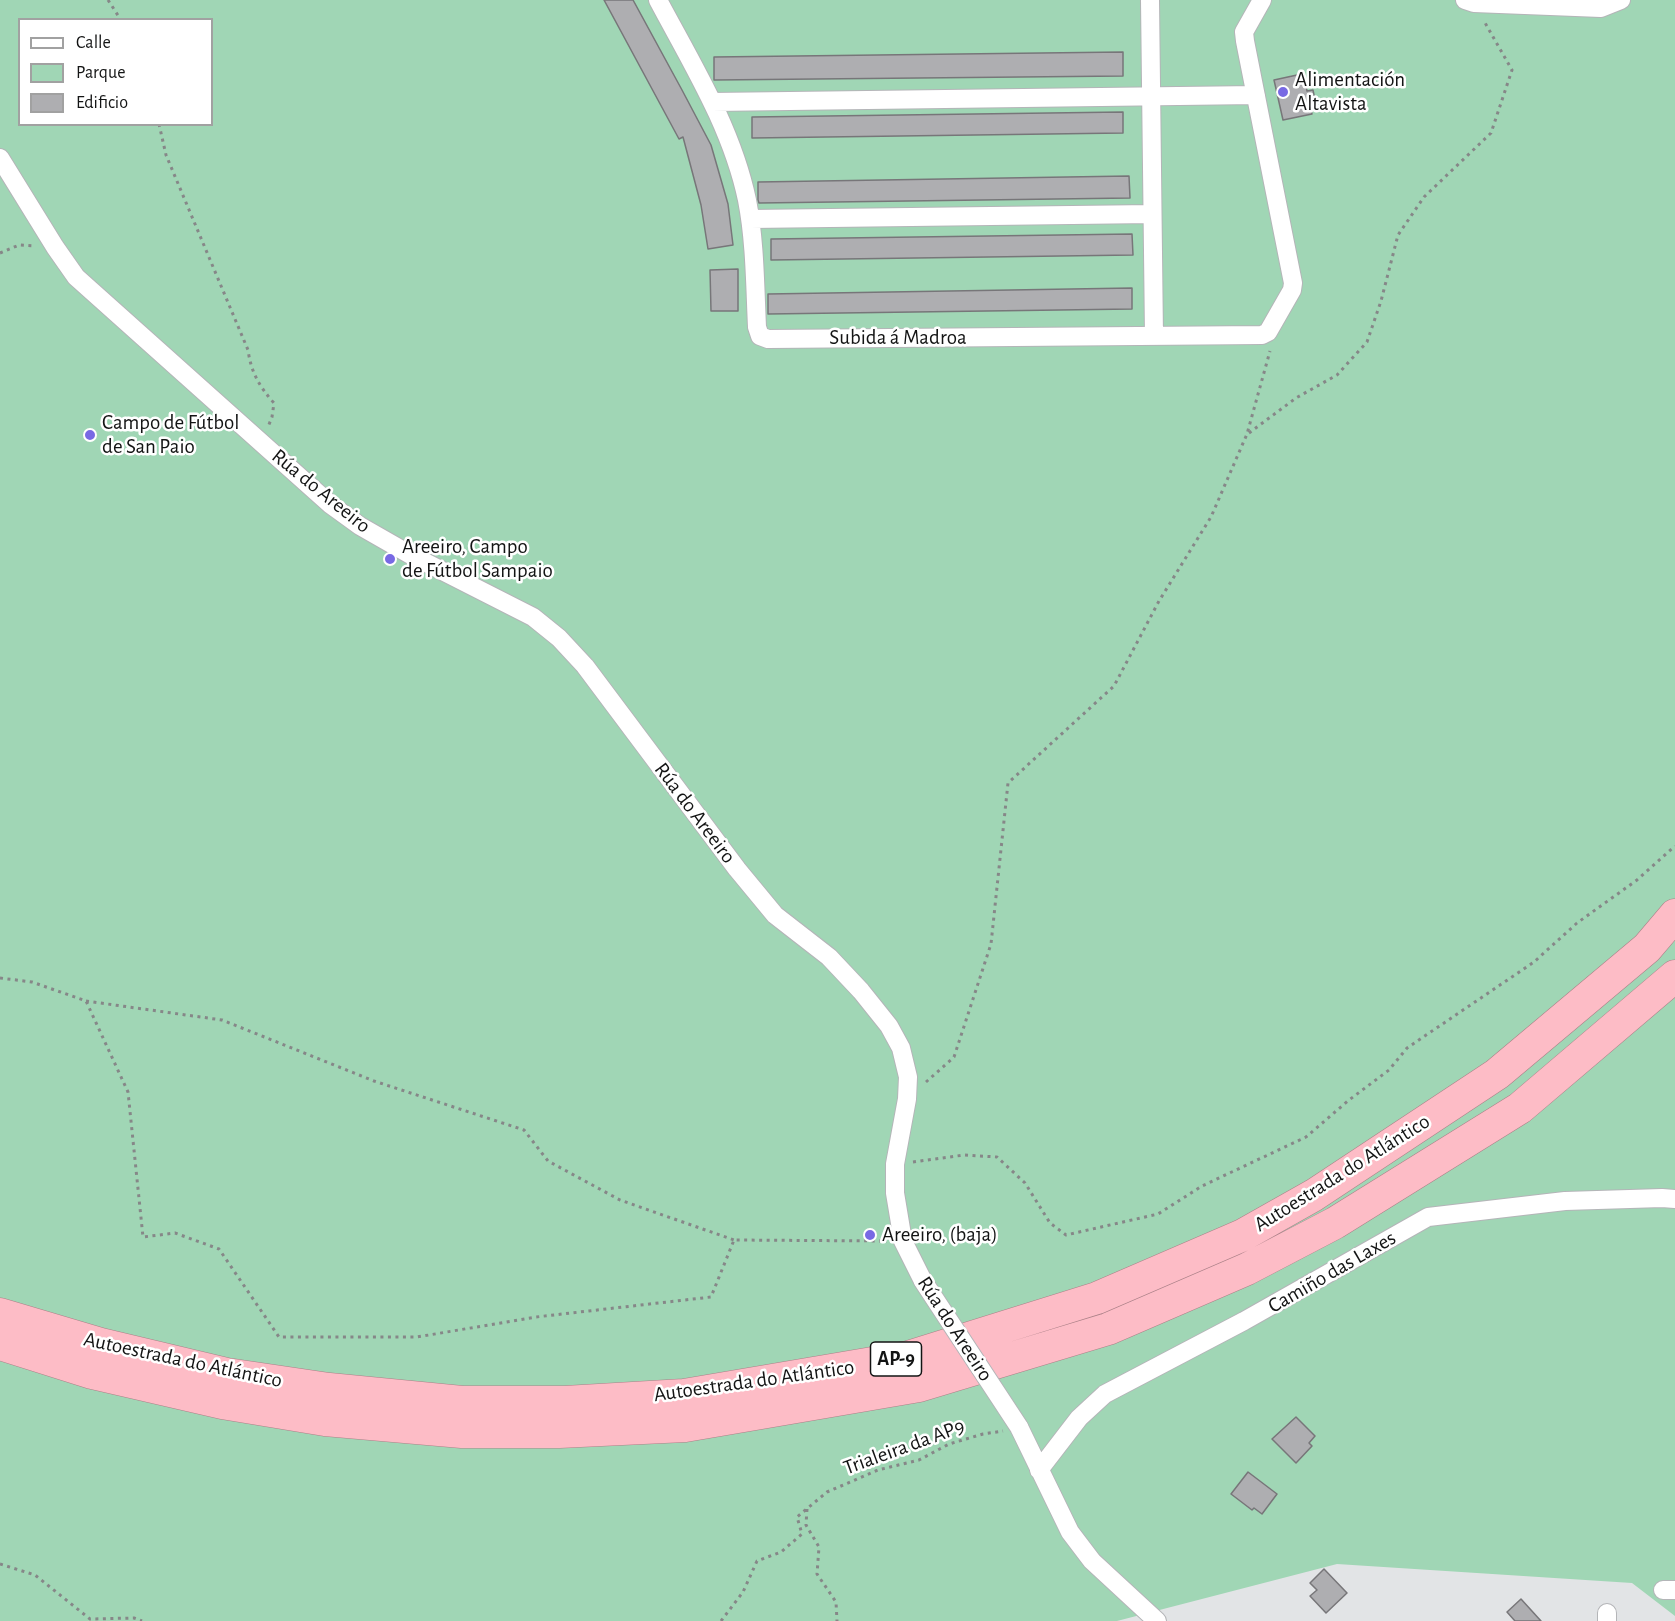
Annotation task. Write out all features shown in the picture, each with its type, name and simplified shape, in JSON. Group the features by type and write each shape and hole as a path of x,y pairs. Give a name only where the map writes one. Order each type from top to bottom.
{"highway":[{"name":"Autoestrada do Atlántico","path":"0,1314 101,1344 227,1374 329,1389 462,1402 565,1402 684,1395 908,1357 1097,1298 1244,1235 1314,1195 1497,1074 1647,948 1675,915"},
{"name":"Autoestrada do Atlántico","path":"0,1344 92,1373 222,1403 324,1420 462,1432 559,1432 685,1426 919,1386 1108,1329 1247,1269 1335,1223 1520,1108 1675,976"}],"street":[{"name":"Subida á Madroa","path":"658,0 712,102 734,154 750,219 757,327 760,336 768,339 1262,335 1268,332 1292,290 1293,283 1244,32 1262,0"},
{"path":"1150,0 1154,336"},
{"path":"1470,2 1601,8 1621,0"},
{"path":"712,102 1256,95"},
{"name":"Rúa do Areeiro","path":"0,158 76,277 331,505 360,526 409,554 533,617 559,638 585,666 737,869 775,915 829,957 861,991 889,1026 901,1048 908,1077 907,1099 896,1164 895,1193 903,1241 923,1281 1019,1428 1070,1532 1092,1561 1157,1621"},
{"path":"750,219 1152,214"},
{"name":"Camiño das Laxes","path":"1039,1470 1079,1418 1106,1394 1245,1321 1428,1217 1565,1202 1675,1199"}],"path":[{"path":"108,0 120,18"},
{"path":"1247,434 1296,398 1337,375 1367,342 1381,301 1398,235 1424,196 1491,133 1512,70 1470,2"},
{"path":"159,126 166,155 248,350 250,366 258,385 273,403 272,417 261,442"},
{"path":"0,253 19,245 55,247"},
{"path":"907,1099 954,1057 991,944 1008,783 1114,686 1160,601 1210,517 1247,434 1271,349"},
{"path":"896,1164 964,1155 997,1157 1025,1183 1050,1224 1066,1235 1158,1214 1202,1186 1306,1137 1389,1070 1407,1048 1534,962 1577,924 1637,880 1675,846"},
{"path":"0,978 32,982 86,1001 222,1020 374,1082 524,1130 548,1161 620,1200 734,1240 903,1241"},
{"path":"86,1001 128,1092 143,1237 175,1233 219,1249 279,1337 417,1337 536,1317 711,1297 734,1240"},
{"name":"Trialeira da AP9","path":"807,1509 826,1492 878,1470 919,1460 949,1444 983,1434 1019,1428"},
{"path":"721,1621 743,1592 757,1561 781,1552 802,1534 798,1517 807,1509"},
{"path":"807,1509 806,1525 819,1547 817,1574 836,1602 837,1621"},
{"path":"0,1564 35,1575 90,1619 134,1618 142,1621"}],"green space":[{"path":"0,0 1675,0 1675,1616 1632,1583 1337,1564 1117,1621 0,1621"}],"building":[{"path":"604,0 633,0 711,145 728,204 733,245 708,249 701,205 683,137 679,139"},
{"path":"1123,52 1123,76 714,80 714,57"},
{"path":"1297,75 1299,82 1305,80 1307,91 1313,90 1316,105 1310,106 1312,114 1283,120 1274,80"},
{"path":"1123,112 1123,133 752,138 752,117"},
{"path":"1129,176 1130,198 759,203 758,200 758,182"},
{"path":"1132,234 1133,255 771,260 771,239"},
{"path":"738,269 738,311 711,311 710,270"},
{"path":"1132,288 1132,309 768,314 768,294"},
{"path":"1296,1417 1315,1436 1309,1443 1312,1446 1296,1463 1272,1439"},
{"path":"1248,1472 1277,1494 1262,1514 1254,1508 1252,1510 1231,1494"},
{"path":"1324,1569 1347,1593 1326,1613 1310,1596 1317,1590 1310,1583"},
{"path":"1521,1599 1541,1621 1515,1621 1507,1612"}],"place":[{"name":"Alimentación Altavista","path":"1283,92"},
{"name":"Campo de Fútbol de San Paio","path":"90,435"},
{"name":"Areeiro, Campo de Fútbol Sampaio","path":"390,559"},
{"name":"Areeiro, (baja)","path":"870,1235"}]}
